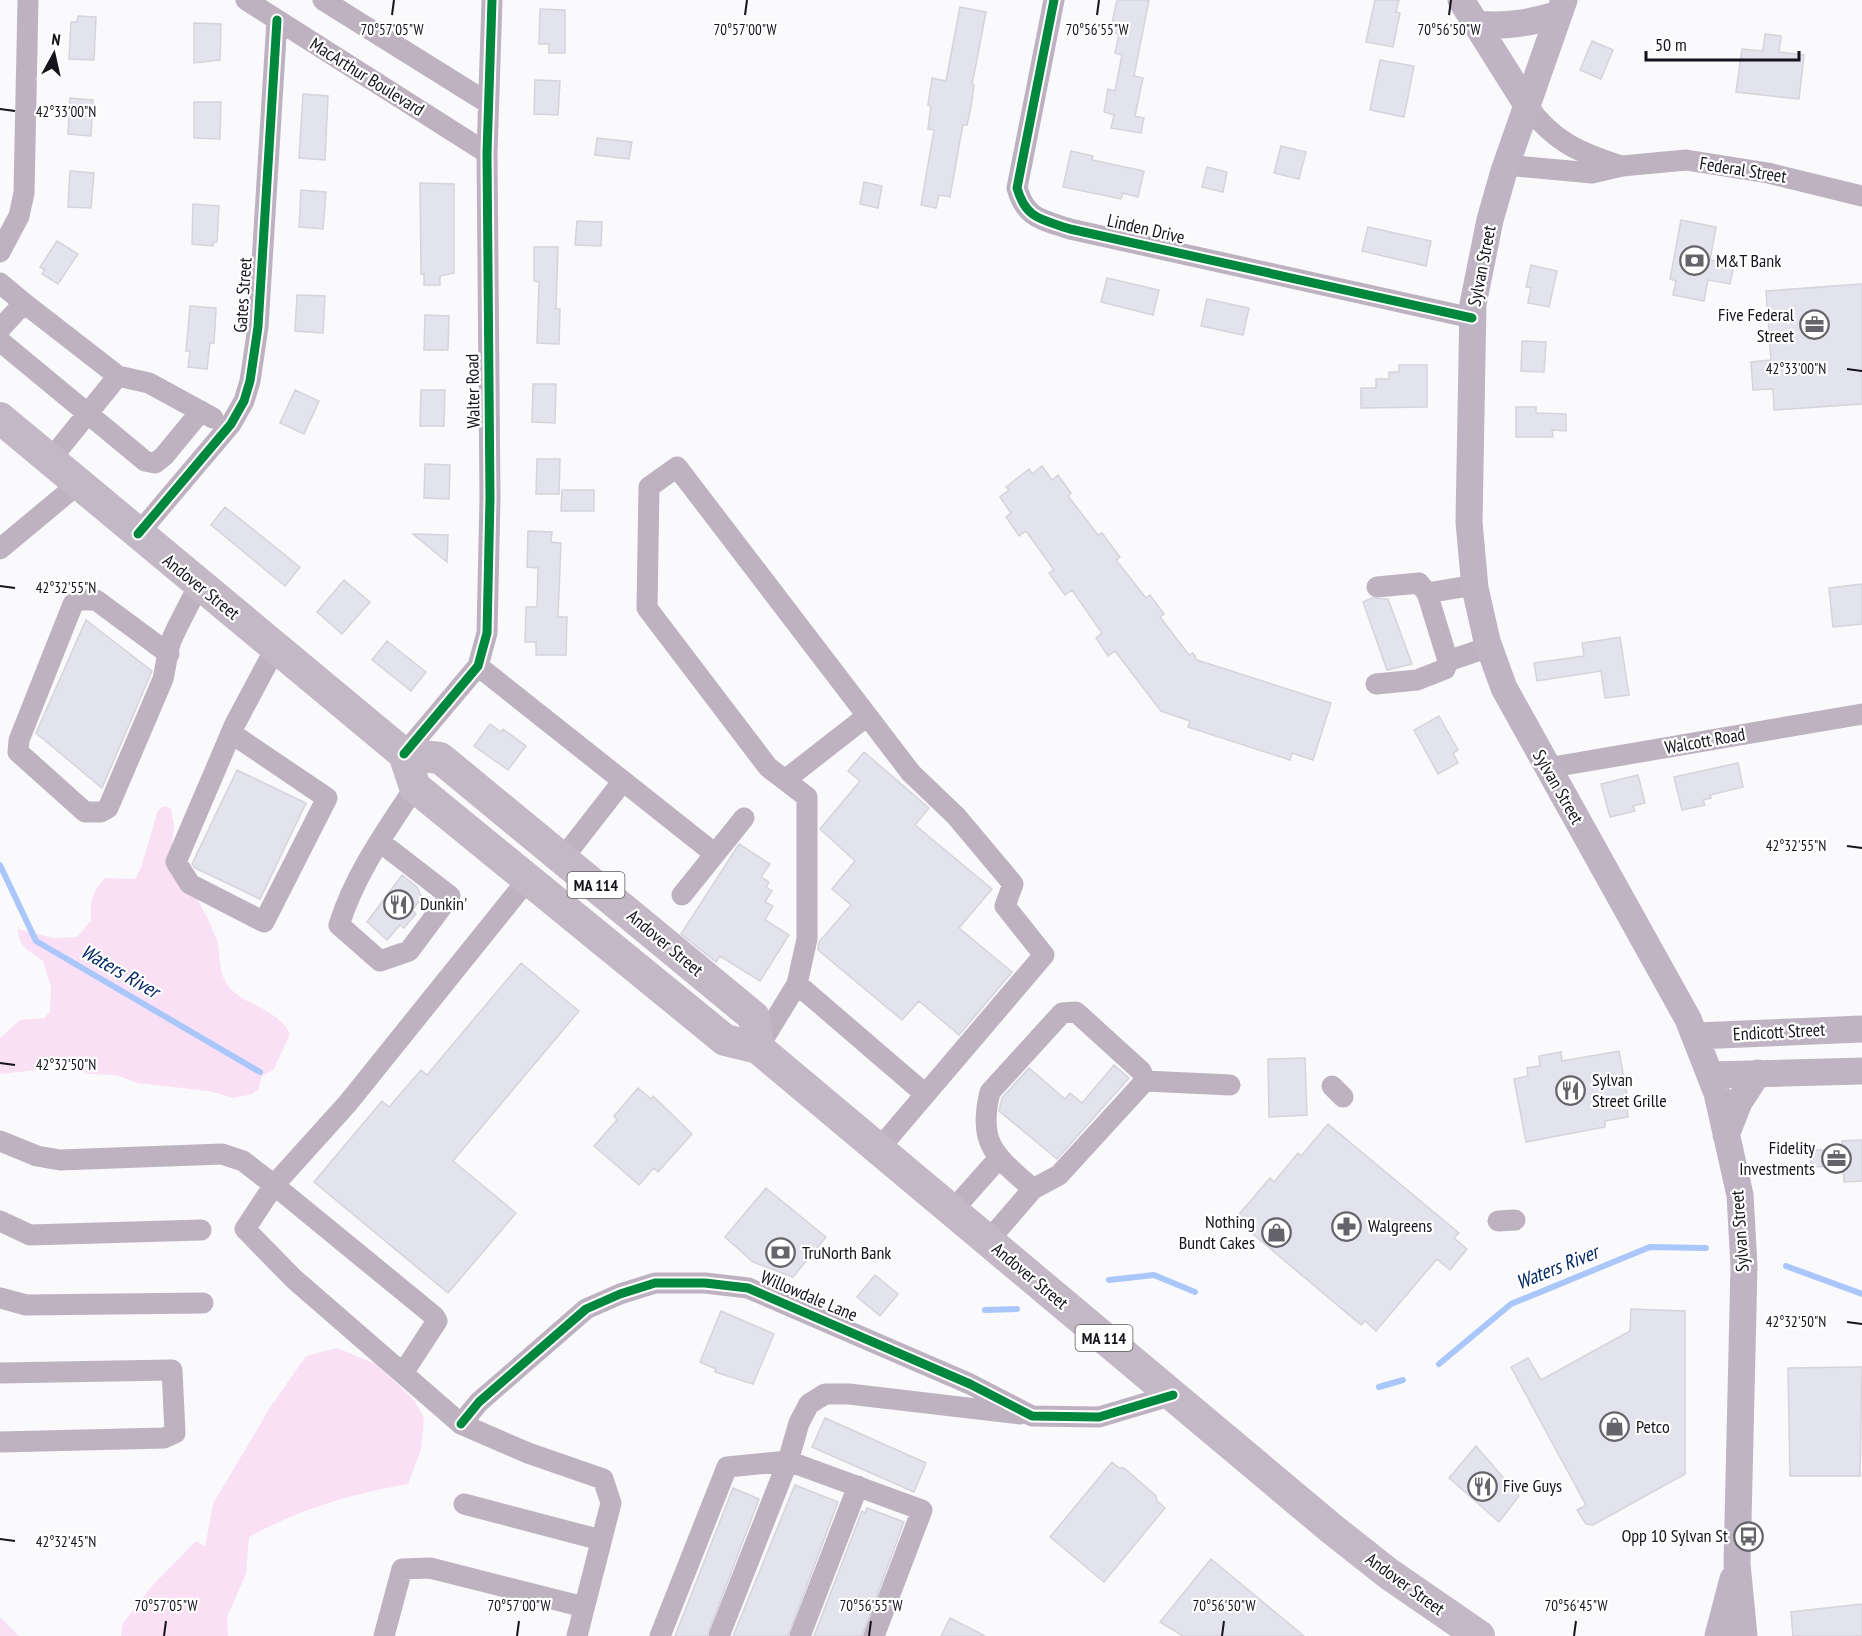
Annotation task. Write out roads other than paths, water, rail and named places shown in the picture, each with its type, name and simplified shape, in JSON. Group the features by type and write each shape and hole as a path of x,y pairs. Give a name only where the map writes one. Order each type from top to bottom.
{"highway":[{"name":"Andover Street","path":"0,418 404,754 440,758 563,858 754,1017 758,1048"},
{"path":"404,754 415,787"},
{"name":"Andover Street","path":"415,787 725,1040 758,1048 1332,1529 1476,1635"}],"main road":[{"path":"1461,0 1527,105"},
{"name":"Sylvan Street","path":"1562,7 1506,165 1490,220 1472,318 1469,522 1475,585 1489,647 1504,688 1696,1036 1711,1075 1740,1195 1744,1266 1737,1564 1745,1635"},
{"path":"1476,24 1504,26 1527,24 1562,7"},
{"name":"Endicott Street","path":"1696,1036 1862,1029"},
{"path":"1711,1075 1862,1071"},
{"path":"1726,1135 1739,1102 1758,1073"},
{"name":"Sylvan Street","path":"1718,1636 1737,1564"}],"street":[{"path":"0,252 19,216 24,193 28,0"},
{"name":"MacArthur Boulevard","path":"246,0 487,153"},
{"path":"323,0 488,103"},
{"name":"Walter Road","path":"404,754 478,666 487,633 490,498 487,153 492,0"},
{"name":"Linden Drive","path":"1054,0 1017,188 1022,205 1034,217 1070,229 1472,318"},
{"name":"Gates Street","path":"138,534 230,426 244,401 250,381 256,337 278,20"},
{"name":"Federal Street","path":"1527,105 1542,126 1562,143 1622,166"},
{"name":"Federal Street","path":"1506,165 1592,173 1622,166 1686,160 1726,165 1826,185 1862,196"},
{"path":"0,283 118,376 149,383 230,426"},
{"path":"0,329 24,303"},
{"path":"0,340 145,461 155,463 164,456 201,411"},
{"path":"50,460 118,376"},
{"path":"758,1048 797,984 807,939 807,797 768,767 647,608 649,487 677,467 911,773 956,816 1013,884 1005,906 1044,955 878,1150"},
{"path":"0,549 78,484"},
{"path":"1377,587 1419,583 1426,593 1449,661"},
{"path":"169,654 96,600 88,598 79,600 73,604 19,740 18,752 85,812 101,812 108,808 163,679 169,654 171,642 199,585"},
{"path":"1426,593 1475,585"},
{"path":"1376,684 1418,680 1445,669 1449,661 1489,647"},
{"path":"231,733 327,798 264,922 190,884 176,862 231,733 276,648"},
{"path":"478,666 715,854"},
{"name":"Walcott Road","path":"1547,768 1862,714"},
{"path":"785,780 867,716"},
{"path":"563,858 624,781"},
{"path":"380,842 450,896 409,951 380,961 339,925 349,892 380,842 415,787"},
{"path":"682,895 744,818"},
{"path":"528,879 348,1103 274,1185 245,1229 294,1279 461,1424 528,1453 603,1479 611,1503 577,1636"},
{"path":"797,984 925,1094"},
{"path":"1033,1189 999,1158 987,1141 986,1107 990,1092 1062,1013 1076,1012 1142,1071 1144,1082"},
{"path":"988,1241 1033,1189 1059,1175 1144,1082 1230,1085"},
{"path":"0,1141 37,1156 60,1160 222,1154 243,1161 434,1316 437,1321 403,1373"},
{"path":"952,1211 999,1158"},
{"path":"0,1221 30,1235 201,1230"},
{"name":"Willowdale Lane","path":"461,1424 478,1402 586,1309 620,1294 646,1286 675,1283 705,1282 748,1288 970,1384 1032,1416 1099,1416 1173,1395"},
{"path":"0,1298 26,1305 203,1303"},
{"path":"0,1373 172,1370 175,1433 164,1438 0,1442"},
{"path":"719,1636 788,1461 799,1423 809,1404 825,1394 849,1394 1032,1416"},
{"path":"660,1636 726,1467 788,1461 922,1510 874,1636"},
{"path":"800,1636 858,1486"},
{"path":"464,1504 601,1540"},
{"path":"386,1635 402,1569 430,1568 584,1607"}],"waterway":[{"name":"Waters River","path":"0,865 36,941 260,1072"},
{"name":"Waters River","path":"1439,1364 1511,1304 1650,1247 1706,1248"},
{"name":"Waters River","path":"1786,1266 1862,1294"},
{"name":"Waters River","path":"1109,1280 1154,1275 1195,1292"},
{"name":"Waters River","path":"985,1310 1017,1309"},
{"name":"Waters River","path":"1379,1387 1403,1380"}],"place":[{"name":"M&T Bank","path":"1695,261"},
{"name":"Five Federal Street","path":"1815,325"},
{"name":"Dunkin'","path":"399,904"},
{"name":"Sylvan Street Grille","path":"1571,1090"},
{"name":"Fidelity Investments","path":"1836,1158"},
{"name":"Walgreens","path":"1347,1226"},
{"name":"Nothing Bundt Cakes","path":"1276,1232"},
{"name":"TruNorth Bank","path":"781,1253"},
{"name":"Petco","path":"1615,1427"},
{"name":"Five Guys","path":"1482,1486"},
{"name":"Opp 10 Sylvan St","path":"1749,1536"}]}
